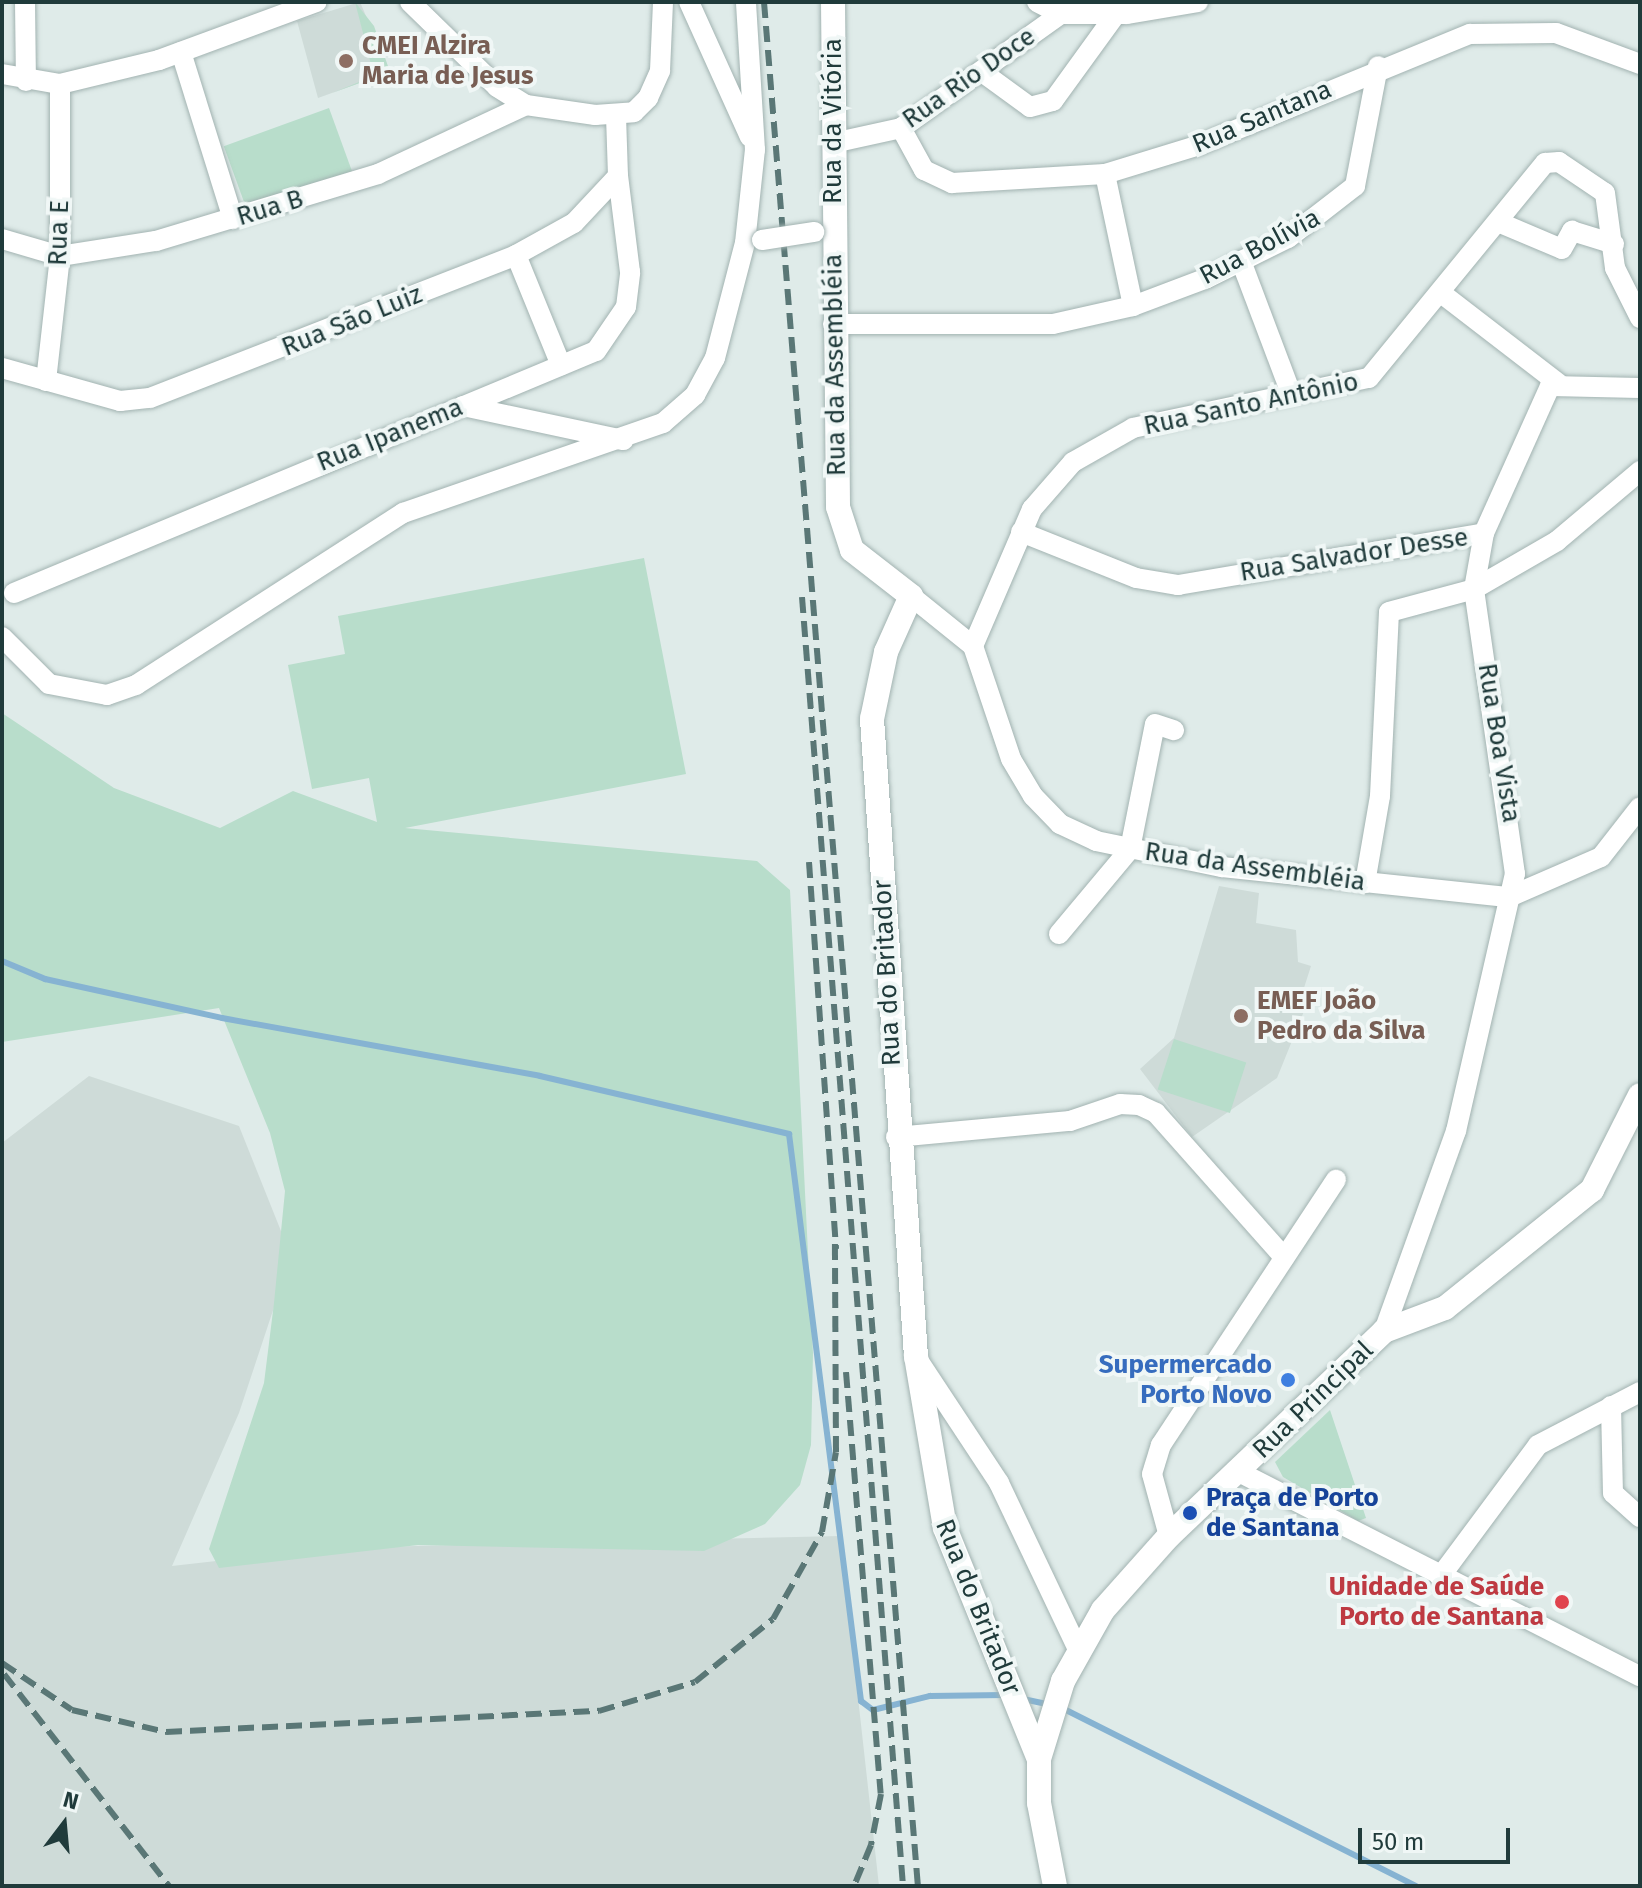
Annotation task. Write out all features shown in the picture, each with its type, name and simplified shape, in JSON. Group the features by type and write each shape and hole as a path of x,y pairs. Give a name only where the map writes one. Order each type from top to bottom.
{"street":[{"path":"25,2 26,81"},
{"path":"2,74 26,81 60,84 181,52 317,2"},
{"path":"410,2 497,87 526,105 616,115 634,112 660,71 663,2"},
{"path":"689,2 755,150"},
{"path":"2,637 49,684 107,695 136,685 403,513 626,440 663,423 695,395 754,242 755,150 746,2"},
{"name":"Rua da Vitória","path":"754,242 823,231 833,143 833,2"},
{"path":"1037,2 1061,14"},
{"name":"Rua Rio Doce","path":"833,143 901,128 1061,14 1198,2"},
{"path":"982,72 1030,107 1053,101 1123,10"},
{"name":"Rua Santana","path":"901,128 924,170 952,183 1105,174 1199,145 1378,66 1470,34 1513,29 1592,43 1640,64"},
{"path":"181,52 233,219"},
{"name":"Rua Bolívia","path":"833,324 1053,324 1133,306 1241,261 1288,238 1355,186 1378,66"},
{"name":"Rua E","path":"46,381 60,256 60,84"},
{"name":"Rua B","path":"2,239 60,256 233,219 378,174 526,105"},
{"path":"616,115 618,176"},
{"name":"Rua Santo Antônio","path":"973,646 1021,532 1053,480 1093,448 1133,428 1369,378 1545,163 1559,162 1605,193 1615,268 1640,318"},
{"path":"1105,174 1133,306"},
{"name":"Rua São Luiz","path":"2,368 120,401 150,398 516,255 574,223 618,176"},
{"name":"Rua Ipanema","path":"14,593 596,351 626,307 630,272 618,176"},
{"path":"1498,222 1562,249 1572,231 1614,244"},
{"name":"Rua da Assembléia","path":"823,231 833,324 842,533 911,596 973,646 1011,759 1033,796 1060,824 1130,849 1365,883 1509,897 1601,857 1640,807"},
{"path":"516,255 561,365"},
{"path":"1241,261 1291,393"},
{"path":"1441,293 1558,383 1640,388"},
{"path":"1484,533 1538,402 1558,383"},
{"path":"463,406 626,440"},
{"name":"Rua Salvador Desse","path":"1474,589 1557,541 1640,471"},
{"name":"Rua Salvador Desse","path":"1021,532 1136,578 1178,585 1484,533 1474,589"},
{"path":"1365,883 1380,796 1389,612 1474,589"},
{"name":"Rua Boa Vista","path":"1474,589 1513,820 1509,897"},
{"name":"Rua do Britador","path":"911,596 882,665 872,719 896,1137 916,1356 941,1517 1039,1759"},
{"path":"1059,934 1130,849 1155,724 1174,730"},
{"path":"1384,1331 1456,1131 1509,897"},
{"name":"Rua Principal","path":"1039,1759 1078,1649 1169,1536 1384,1331 1445,1308 1592,1190 1640,1095"},
{"path":"896,1137 1070,1121 1120,1104 1156,1113 1284,1257"},
{"path":"1169,1536 1153,1487 1154,1460 1336,1180"},
{"name":"Rua do Britador","path":"916,1356 999,1483 1078,1649"},
{"path":"1440,1577 1538,1445 1640,1392"},
{"path":"1611,1406 1613,1493 1640,1517"},
{"path":"1239,1472 1440,1577 1640,1676"},
{"path":"1039,1759 1039,1803 1055,1886"}],"shaded area":[{"name":"CMEI Alzira Maria de Jesus","path":"360,2 390,72 318,98 297,21"},
{"name":"EMEF João Pedro da Silva","path":"1219,886 1259,893 1256,923 1296,930 1298,962 1311,966 1303,991 1311,994 1277,1078 1192,1137 1140,1069 1174,1038"},
{"path":"89,1076 239,1126 291,1256 239,1413 172,1566 331,1548 840,1536 879,1886 2,1886 2,1143"}],"green space":[{"path":"355,2 374,26 390,72 332,93 374,76"},
{"path":"329,108 353,175 248,213 224,146"},
{"path":"644,558 686,774 405,828 757,861 790,890 813,1353 811,1445 800,1485 765,1524 704,1551 418,1545 219,1568 209,1549 264,1383 285,1191 270,1133 219,1008 2,1042 2,713 114,788 220,828 293,791 377,822 369,778 312,789 288,665 345,654 338,616"},
{"path":"1174,1039 1246,1062 1230,1113 1158,1089"},
{"path":"1330,1410 1366,1518 1358,1521 1283,1477 1275,1462"}],"waterway":[{"path":"2,961 45,979 222,1018 540,1076 789,1134 861,1701 873,1710 930,1696 1004,1695"},
{"path":"1023,1699 1051,1705"},
{"path":"1062,1708 1416,1886"}],"railway":[{"path":"764,2 918,1886"},
{"path":"802,597 903,1886"},
{"path":"809,862 836,1249"},
{"path":"2,1663 72,1710 166,1732 599,1711 695,1682 773,1619 822,1532 836,1452 835,1240"},
{"path":"846,1372 881,1794 871,1845 854,1886"},
{"path":"4,1674 169,1886"}],"place":[{"name":"CMEI Alzira Maria de Jesus","path":"346,61"},
{"name":"EMEF João Pedro da Silva","path":"1241,1016"},
{"name":"Supermercado Porto Novo","path":"1288,1380"},
{"name":"Praça de Porto de Santana","path":"1190,1513"},
{"name":"Unidade de Saúde Porto de Santana","path":"1562,1602"}]}
